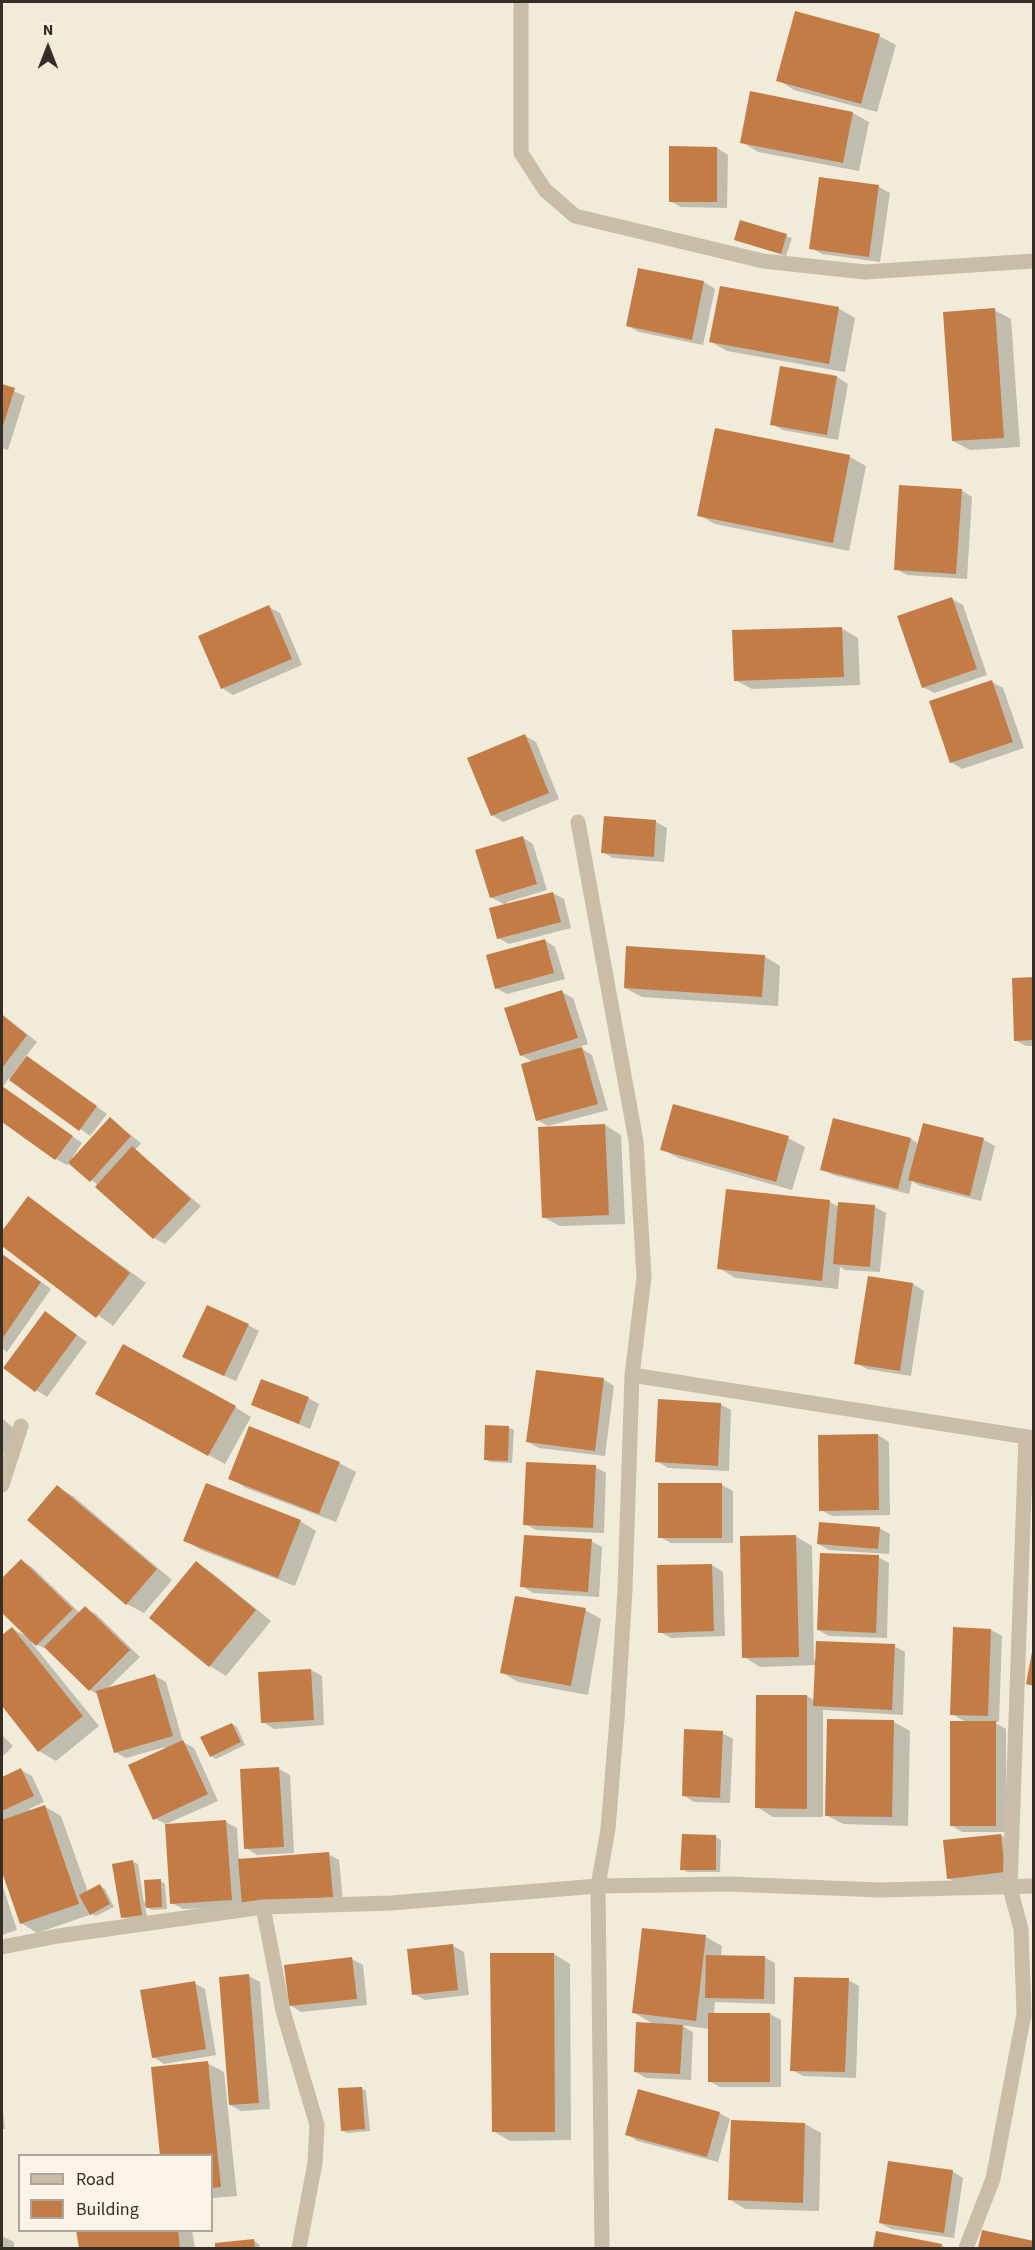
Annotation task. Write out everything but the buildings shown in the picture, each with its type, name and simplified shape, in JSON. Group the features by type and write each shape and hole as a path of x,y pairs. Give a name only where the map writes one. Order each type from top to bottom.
{"street":[{"path":"521,2 521,153 545,190 575,216 763,261 865,272 1034,261"},
{"path":"578,822 636,1141 644,1277 632,1375 625,1590 617,1719 608,1829 598,1886 603,2248"},
{"path":"632,1375 1030,1438 1010,1888 1021,1929 1024,2014 993,2179 966,2248"},
{"path":"2,1485 21,1426"},
{"path":"2,1947 263,1907 391,1903 598,1886 729,1884 880,1890 1034,1886"},
{"path":"263,1907 283,2012 317,2125 315,2163 299,2248"}]}
